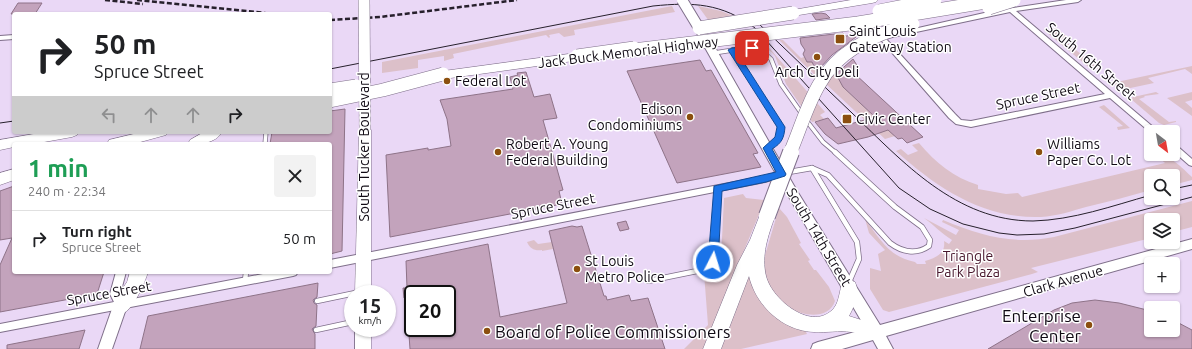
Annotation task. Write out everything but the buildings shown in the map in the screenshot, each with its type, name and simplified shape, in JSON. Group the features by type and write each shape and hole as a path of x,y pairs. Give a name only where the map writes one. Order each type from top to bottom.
{"highway":[{"path":"700,31 872,0"},
{"name":"Jack Buck Memorial Highway","path":"332,91 443,74 748,33 935,0"},
{"name":"Jack Buck Memorial Highway","path":"332,91 585,56 846,26 998,0"},
{"path":"712,349 745,265 758,241 784,168 816,91 827,72 844,54 868,39 894,29 996,6 1013,5"},
{"path":"332,101 384,90 443,74"},
{"path":"332,98 365,91 396,82"},
{"path":"15,142 53,134"},
{"path":"17,142 61,134"},
{"path":"122,142 153,134"},
{"path":"198,142 212,134"},
{"path":"0,145 12,143"},
{"path":"0,145 12,143"},
{"path":"0,179 12,175"},
{"path":"758,241 756,266 758,277 760,287 770,302 791,318 812,324 854,324 877,334"},
{"path":"120,306 134,285 138,274"},
{"path":"824,324 833,321 846,306 849,285"}],"main road":[{"name":"South Tucker Boulevard","path":"363,285 365,130 364,0"},
{"name":"South 14th Street","path":"682,0 782,174 886,349"},
{"name":"Clark Avenue","path":"818,349 877,334 1192,244"},
{"path":"105,349 120,306"},
{"path":"363,337 363,349"}],"street":[{"path":"1013,5 1078,0"},
{"name":"Spruce Street","path":"1013,5 883,38 885,42 959,122 971,124 1111,95"},
{"name":"South 16th Street","path":"1013,5 1111,95 1147,125"},
{"path":"0,38 12,37"},
{"path":"1180,153 1192,163"},
{"name":"Spruce Street","path":"332,264 766,179 782,174"},
{"path":"120,274 115,293 120,306"},
{"name":"Spruce Street","path":"0,328 283,274"}],"lane":[{"path":"713,53 752,48 762,51 768,56 781,84 818,137 860,174 895,208 922,227 930,240 929,246 921,251 898,249 833,179 819,170 812,168 782,174"},
{"path":"732,50 781,127 780,138 767,148"},
{"path":"812,168 854,235 858,244 860,258 849,285"},
{"path":"648,281 702,270 707,268 713,262 718,188"},
{"path":"245,282 246,274"},
{"path":"317,301 344,296"},
{"path":"316,330 344,324"}],"green space":[{"path":"672,6 675,12 574,30 575,35 564,37 559,33 549,35 549,38 546,35 453,54 454,58 444,61 444,56 418,60 418,68 382,73 382,62"},
{"path":"698,6 721,11 738,18 709,21"},
{"path":"1056,28 1070,39 1065,41 1099,69 1091,69 1045,31"},
{"path":"779,40 783,40 801,58 804,57 807,62 812,62 815,68 825,68 818,78"},
{"path":"764,42 825,112 820,115 824,119 812,122 786,84 775,56 769,50 747,44"},
{"path":"1192,66 1192,74 1185,69 1148,78 1154,83 1121,90 1112,83"},
{"path":"835,71 843,87 895,136 885,139 826,84"},
{"path":"1156,92 1159,94 1144,96 1145,97 1139,99 1169,122 1176,122 1164,125 1159,123 1131,99 1133,97"},
{"path":"1192,92 1192,100 1185,102 1192,108 1192,116 1167,98"},
{"path":"1104,105 1130,128 1118,130 1117,127 1123,126 1099,107"},
{"path":"919,143 939,163 961,178 978,185 978,189 1006,194 1018,193 1022,197 1165,163 1163,161 1174,161 1192,177 1192,180 1180,183 1180,169 1144,169 1144,192 1059,214 1041,217 1020,216 1000,213 980,207 945,189 912,165 896,151 901,149 908,155 918,151 912,145"},
{"path":"743,194 746,198 765,200 703,349 684,349 708,325 704,273 716,268 721,259 724,198"},
{"path":"1192,201 1192,227 1180,230 1180,213 1146,213 1180,205"},
{"path":"779,208 787,217 801,243 799,244 810,260 808,261 829,287 835,301 832,307 822,314 815,315 801,313 787,307 772,294 766,283 763,262"},
{"name":"Triangle Park Plaza","path":"1144,214 1144,240 1031,268 1038,272 1032,274 889,312 883,310 870,289 870,268 881,271 878,254 885,250 869,233 865,219 886,246 898,256 917,264 926,264 925,261 936,257 942,252 944,241 949,244 952,240 924,218 956,235 959,230 942,222 943,220 971,231 998,238 1025,240 1054,237"},
{"path":"534,240 538,244 552,242 553,249 542,251 533,249 527,242"},
{"path":"747,276 751,278 804,328 807,334 741,349 720,349"}],"tram line":[{"path":"332,69 653,6 681,4 707,6 731,13 755,28 899,188 930,209 963,224 999,233 1017,235 1044,234 1075,228 1192,197"},
{"path":"758,23 911,169 955,200 979,211 1005,218 1033,221 1048,220 1092,212 1144,197"},
{"path":"0,123 12,121"},
{"path":"1180,188 1192,185"}],"railway":[{"path":"105,0 143,4"},
{"path":"137,0 255,12"},
{"path":"332,20 380,17 517,0"}],"place":[{"name":"Saint Louis Gateway Station","path":"840,39"},
{"name":"Arch City Deli","path":"817,57"},
{"name":"Federal Lot","path":"447,81"},
{"name":"Edison Condominiums","path":"690,117"},
{"name":"Civic Center","path":"847,119"},
{"name":"Robert A. Young Federal Building","path":"498,152"},
{"name":"Williams Paper Co. Lot","path":"1039,152"},
{"name":"St Louis Metro Police","path":"577,269"},
{"name":"Enterprise Center","path":"1089,325"},
{"name":"Board of Police Commissioners","path":"487,331"}],"route":[{"path":"713,262 715,257 718,188 766,179 782,174 767,148 780,138 781,127 732,50 752,48"}]}
